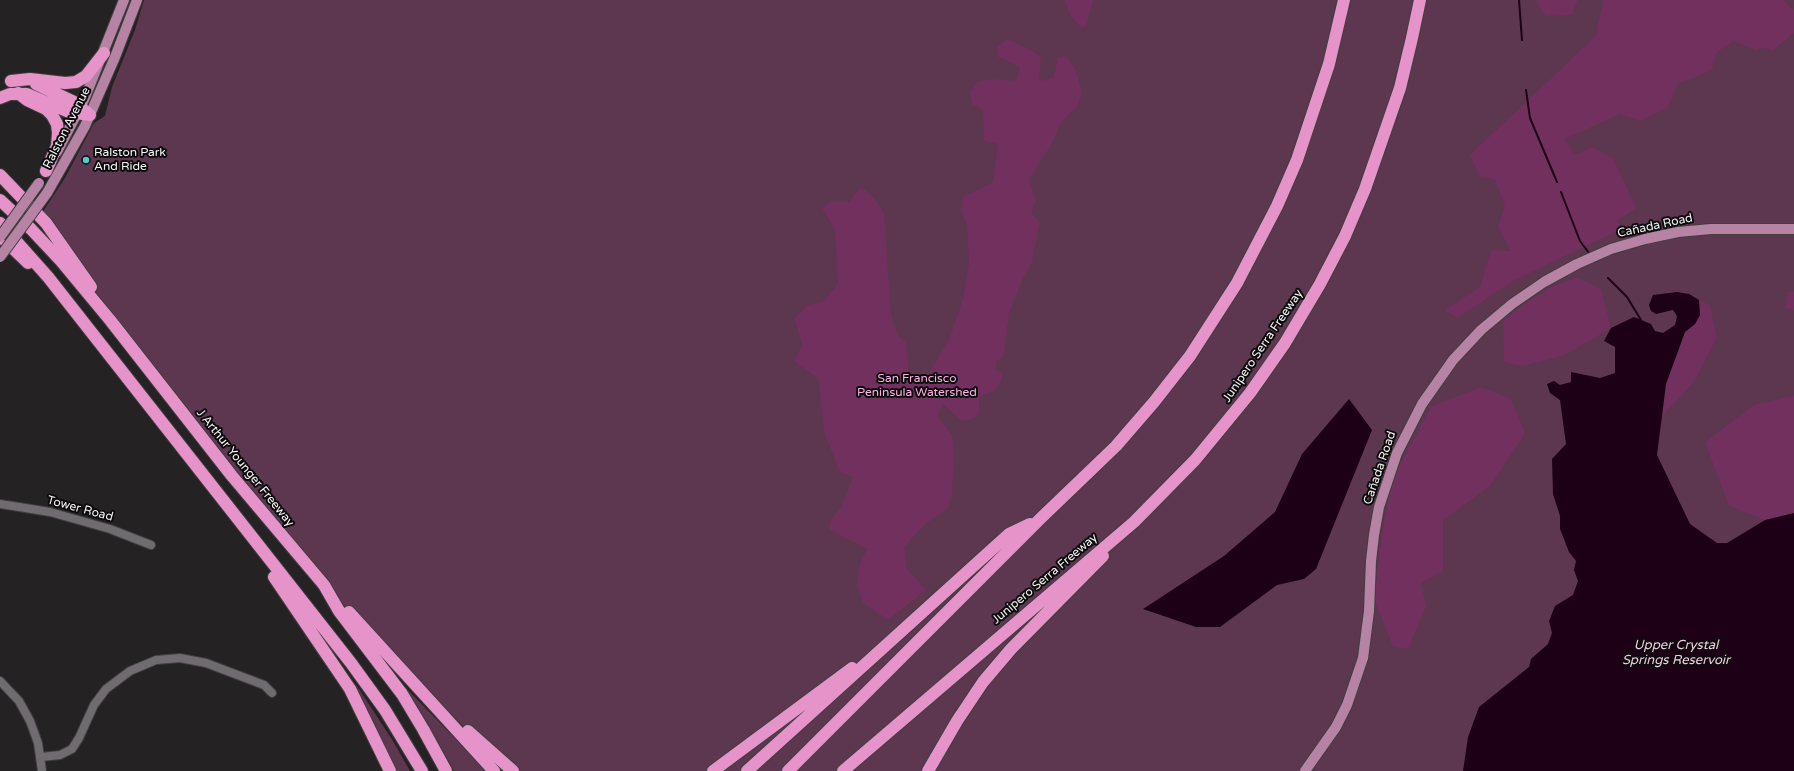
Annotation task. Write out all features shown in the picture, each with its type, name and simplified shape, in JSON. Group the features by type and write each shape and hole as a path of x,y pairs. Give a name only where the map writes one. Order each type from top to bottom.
{"highway":[{"path":"788,771 1042,518 1101,462 1154,402 1206,332 1238,283 1277,206 1297,160 1329,64 1344,0"},
{"name":"Junipero Serra Freeway","path":"843,771 1134,522 1186,471 1233,416 1272,362 1320,284 1351,223 1384,139 1400,88 1420,0"},
{"path":"5,83 30,79 65,83 76,82 86,76 104,52"},
{"path":"5,83 22,80 37,84 79,110"},
{"path":"0,98 18,93 31,95 79,110 90,115"},
{"path":"18,93 27,100 46,109 52,115 57,124 57,146 46,171"},
{"path":"0,175 40,216 53,232 100,300 110,320"},
{"name":"J Arthur Younger Freeway","path":"0,200 46,245 110,320 232,476 324,585 339,611 402,694 446,771"},
{"path":"0,223 30,255 75,311 368,687 401,734 422,771"},
{"path":"0,237 75,311"},
{"path":"226,504 232,518 335,665 358,702 390,771"},
{"path":"747,771 925,612 1009,534 1042,518"},
{"path":"928,771 956,721 997,664 1078,583 1134,522"},
{"path":"324,585 494,771"},
{"path":"712,771 864,659 941,596"},
{"path":"396,662 490,752 513,771"},
{"path":"358,702 381,771"}],"main road":[{"name":"Ralston Avenue","path":"0,237 39,183 79,110 124,0"},
{"name":"Ralston Avenue","path":"0,257 47,193 72,150 90,115 137,0"},
{"name":"Cañada Road","path":"1305,771 1336,727 1351,693 1362,658 1369,611 1374,535 1379,506 1397,453 1422,404 1453,360 1481,330 1534,288 1577,264 1611,249 1645,239 1678,232 1711,229 1794,229"}],"street":[{"name":"Tower Road","path":"0,504 50,512 110,529 151,545"},
{"path":"41,757 60,755 72,749 79,738 94,704 106,689 130,671 156,660 180,658 206,663 264,685 272,693"},
{"path":"0,681 19,701 25,711 34,731 41,757 42,771"}],"green space":[{"name":"San Francisco Peninsula Watershed","path":"144,0 1794,0 1794,771 454,771 401,683 483,767 476,739 357,621 324,585 100,300 40,216 65,178 94,123 105,116 112,87 135,30"},
{"path":"1065,0 1093,0 1086,27 1081,27 1069,13"},
{"path":"1537,0 1578,0 1571,15 1546,16 1537,4"},
{"path":"1603,0 1783,0 1794,10 1794,33 1773,50 1759,47 1756,50 1733,41 1716,53 1712,69 1696,77 1678,83 1668,107 1640,121 1620,114 1565,139 1574,155 1592,147 1613,158 1636,208 1617,221 1622,229 1513,281 1457,318 1445,310 1480,287 1491,250 1511,251 1498,227 1505,206 1495,179 1480,177 1470,155 1596,36"},
{"path":"1007,39 1030,49 1041,57 1039,76 1041,81 1054,77 1058,58 1066,56 1075,69 1082,91 1078,106 1060,123 1053,142 1029,179 1036,201 1031,213 1040,222 1032,262 1023,278 1009,313 1004,355 996,362 996,370 1003,373 1001,381 995,390 979,397 979,413 975,418 962,421 943,404 940,409 938,417 952,435 954,456 952,492 948,508 924,525 904,547 907,569 926,590 888,620 863,603 857,585 860,564 867,549 829,529 832,518 841,508 853,477 840,472 825,435 818,378 794,361 802,345 795,318 808,305 823,302 838,284 835,229 822,208 831,201 850,202 853,196 862,187 875,199 884,213 891,315 898,336 906,342 910,384 921,384 930,372 950,337 963,299 969,263 967,224 961,211 963,197 993,182 998,144 984,141 983,110 972,104 970,92 978,81 1000,79 1016,82 1020,67 998,57 997,47"},
{"path":"1577,277 1601,289 1611,328 1565,355 1522,366 1504,362 1503,321 1524,304 1552,287"},
{"path":"1794,291 1794,310 1785,308 1788,292"},
{"path":"1699,300 1710,305 1717,338 1693,383 1662,416 1666,384 1685,332 1695,324 1700,315"},
{"path":"1481,387 1511,399 1525,433 1490,486 1443,520 1443,571 1421,583 1426,607 1408,649 1393,647 1374,599 1382,534 1392,479 1432,406"},
{"path":"1794,396 1794,513 1765,520 1729,506 1705,442 1754,405"},
{"path":"355,683 393,741 410,771 396,771"}],"water":[{"name":"Upper Crystal Springs Reservoir","path":"1677,292 1689,294 1699,300 1700,315 1695,324 1685,332 1666,384 1657,455 1690,524 1717,543 1727,543 1765,520 1794,513 1794,771 1463,771 1468,737 1479,707 1529,667 1531,659 1548,644 1552,633 1549,621 1555,606 1573,595 1578,581 1574,570 1576,561 1569,552 1560,529 1560,516 1553,494 1552,459 1566,444 1560,400 1550,393 1547,384 1554,381 1560,385 1571,382 1571,372 1600,378 1615,373 1615,347 1604,341 1611,328 1634,317 1651,324 1655,331 1663,333 1675,325 1677,316 1673,310 1656,314 1651,311 1649,305 1653,295"},
{"path":"1349,399 1372,430 1316,569 1304,579 1277,585 1220,627 1196,627 1143,609 1224,556 1275,512 1302,454"}],"waterway":[{"path":"1519,0 1522,40"},
{"path":"1526,90 1530,118 1557,182"},
{"path":"1561,192 1580,241 1589,253"},
{"path":"1608,278 1627,297 1641,320"}],"place":[{"name":"Ralston Park And Ride","path":"86,160"}]}
